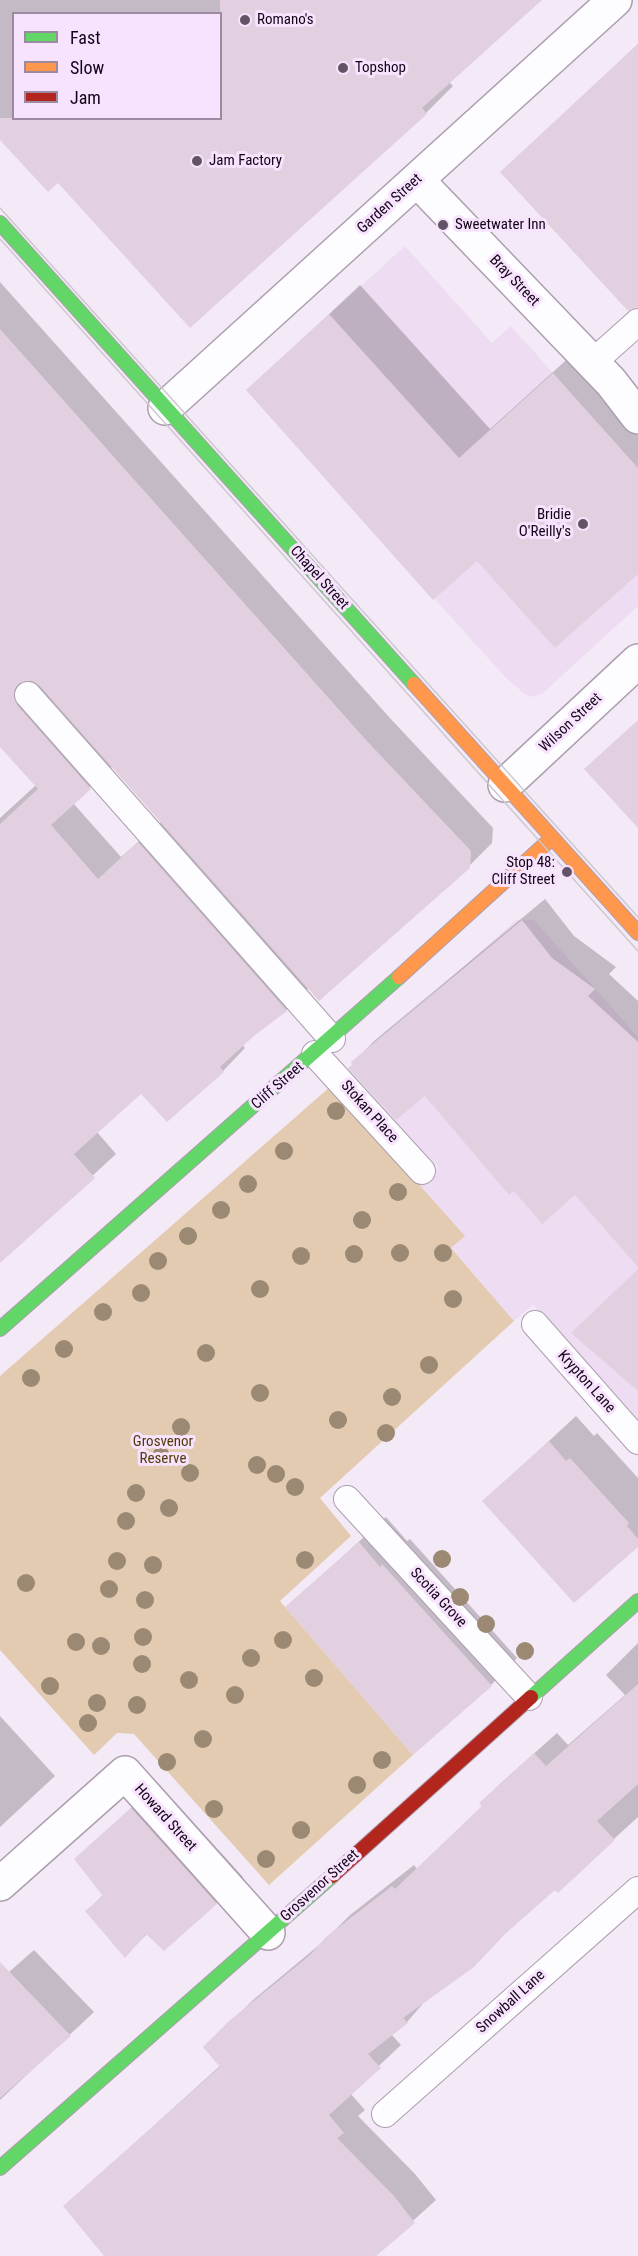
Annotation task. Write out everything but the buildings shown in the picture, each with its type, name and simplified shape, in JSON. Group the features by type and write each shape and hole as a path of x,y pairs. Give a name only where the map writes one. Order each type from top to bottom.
{"street":[{"name":"Garden Street","path":"165,408 615,0"},
{"name":"Bray Street","path":"417,180 602,372 638,404"},
{"name":"Chapel Street","path":"0,223 638,933"},
{"name":"Bray Street","path":"602,372 638,417"},
{"name":"Wilson Street","path":"505,785 638,661"},
{"name":"Cliff Street","path":"0,1329 323,1046 552,838"},
{"name":"Grosvenor Street","path":"0,2168 268,1933 638,1601"},
{"name":"Howard Street","path":"0,1884 125,1773 268,1933"}],"lane":[{"path":"602,372 638,322"},
{"name":"Stokan Place","path":"28,695 323,1046 422,1171"},
{"name":"Krypton Lane","path":"535,1324 638,1441"},
{"name":"Scotia Grove","path":"347,1499 529,1697"},
{"name":"Snowball Lane","path":"385,2114 638,1890"}],"shaded area":[{"path":"405,246 492,343 511,326 638,468 638,606 543,693 533,697 525,694 506,678 246,390"},
{"path":"516,920 534,920 638,1037 638,1422 533,1305 514,1321 451,1248 464,1236 418,1184 438,1167 347,1070"}],"green space":[{"name":"Grosvenor Reserve","path":"331,1086 465,1236 451,1248 514,1321 320,1498 351,1536 280,1601 413,1755 269,1885 134,1734 117,1733 94,1755 0,1650 0,1376"}],"tram line":[{"path":"0,208 638,917"},
{"path":"0,239 638,951"}],"traffic: fast":[{"path":"0,223 414,684"},
{"path":"0,1329 399,977"},
{"path":"531,1697 638,1601"},
{"path":"0,2168 332,1876"}],"traffic: slow":[{"path":"414,684 638,933"},
{"path":"399,977 552,838"}],"traffic: jam":[{"path":"332,1876 531,1697"}],"place":[{"name":"Romano's","path":"245,20"},
{"name":"Topshop","path":"343,68"},
{"name":"Jam Factory","path":"197,161"},
{"name":"Sweetwater Inn","path":"443,225"},
{"name":"Bridie O'Reilly's","path":"583,524"},
{"name":"Stop 48: Cliff Street","path":"567,872"}]}
